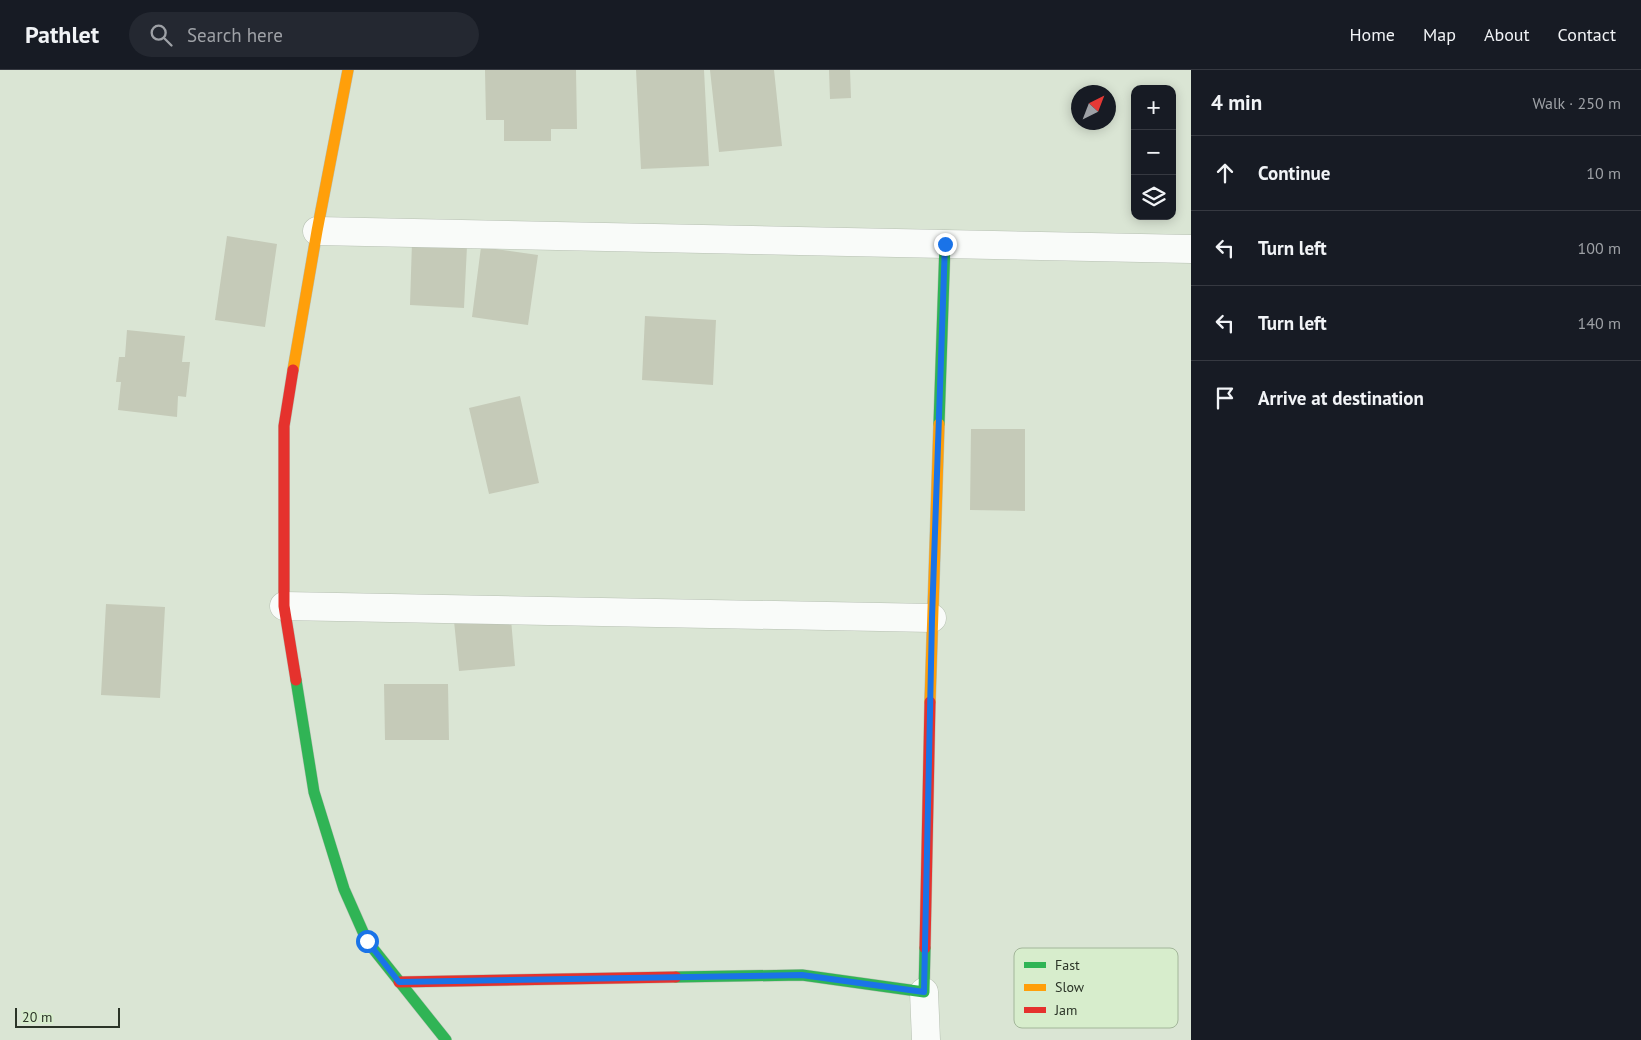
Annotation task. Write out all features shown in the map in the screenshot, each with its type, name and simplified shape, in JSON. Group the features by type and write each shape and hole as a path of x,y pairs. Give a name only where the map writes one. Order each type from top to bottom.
{"street":[{"path":"348,70 317,231 284,426 284,606 314,792 344,889 367,941 446,1040"},
{"path":"317,231 1191,249"},
{"path":"926,1040 924,992 932,618 945,244"},
{"path":"284,606 932,618"},
{"path":"399,982 802,975 924,992"}],"building":[{"path":"485,70 576,70 577,129 551,129 551,141 504,141 504,120 486,120"},
{"path":"636,70 704,70 709,166 641,169"},
{"path":"710,70 774,70 782,146 719,152"},
{"path":"829,70 850,70 851,98 830,99"},
{"path":"227,236 277,244 265,327 215,320"},
{"path":"412,242 467,246 464,308 410,305"},
{"path":"481,247 538,255 528,325 472,317"},
{"path":"645,316 716,320 713,385 642,380"},
{"path":"127,330 185,336 182,362 190,362 186,397 178,396 177,417 118,410 121,382 116,382 119,357 125,357"},
{"path":"520,396 539,483 489,494 469,408"},
{"path":"971,429 1025,429 1025,511 970,510"},
{"path":"509,596 515,666 459,671 452,601"},
{"path":"106,604 165,607 160,698 101,695"},
{"path":"384,684 448,684 449,740 385,740"}],"traffic: fast":[{"path":"939,424 945,244"},
{"path":"296,680 314,792 344,889 367,941 446,1040"},
{"path":"676,977 802,975 924,992 925,948"}],"traffic: slow":[{"path":"293,370 348,70"},
{"path":"930,702 939,424"}],"traffic: jam":[{"path":"293,370 284,426 284,606 296,680"},
{"path":"925,948 930,702"},
{"path":"399,982 676,977"}],"route":[{"path":"367,941 399,982 802,975 924,992 932,618 945,244"}]}
